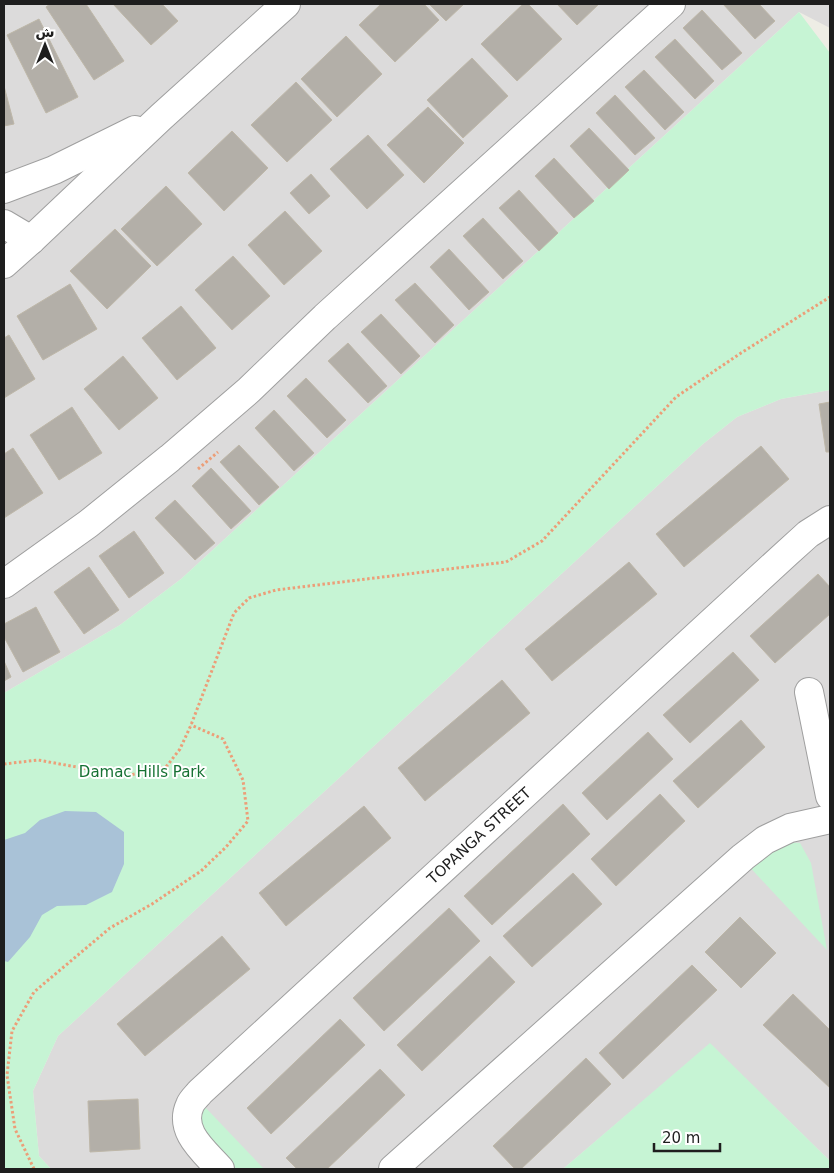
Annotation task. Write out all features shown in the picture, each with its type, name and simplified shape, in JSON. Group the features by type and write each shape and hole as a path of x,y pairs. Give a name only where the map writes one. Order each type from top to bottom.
{"street":[{"path":"6,260 31,240 161,117 286,4"},
{"path":"4,584 88,524 170,458 249,390 325,317 671,4"},
{"path":"4,189 54,170 161,117"},
{"path":"4,224 31,240"},
{"name":"TOPANGA STREET","path":"220,1169 197,1144 189,1132 186,1117 190,1103 200,1092 787,553 808,534 830,520"},
{"path":"809,692 830,796"},
{"path":"393,1169 765,840 790,828 830,819"}],"path":[{"path":"4,764 38,760 126,776 166,767 180,749 191,725 234,613 249,598 276,590 506,562 542,541 676,397 830,297"},
{"path":"34,1169 15,1129 7,1075 12,1031 34,992 110,928 152,904 201,871 226,847 248,821 243,780 223,739 191,725"}],"shaded area":[{"path":"4,4 830,4 830,28 799,12 181,579 120,625 4,693"},
{"path":"830,390 830,1161 710,1044 563,1169 51,1169 39,1156 33,1091 58,1036 703,444 737,417 781,399"}],"green space":[{"name":"Damac Hills Park","path":"799,12 830,53 830,390 781,399 737,417 703,444 58,1036 33,1091 39,1156 51,1169 4,1169 4,693 120,625 181,579"},
{"path":"774,841 800,843 811,863 827,950 744,861"},
{"path":"710,1043 830,1161 830,1169 563,1169"},
{"path":"204,1106 264,1169 223,1169 183,1126"}],"water":[{"path":"65,811 96,812 124,832 124,864 112,892 86,905 57,906 42,915 30,937 8,962 4,961 4,840 25,833 40,820"}],"building":[{"path":"50,4 86,4 124,61 94,80 46,7"},
{"path":"113,4 162,4 178,21 151,45"},
{"path":"381,4 424,4 439,20 395,62 359,25"},
{"path":"429,4 464,4 446,21"},
{"path":"523,4 528,4 562,39 517,81 481,44"},
{"path":"557,4 599,4 577,25"},
{"path":"723,4 759,4 775,21 755,39"},
{"path":"702,10 742,53 722,70 683,28"},
{"path":"39,19 78,97 46,113 7,35"},
{"path":"346,36 382,74 337,117 301,79"},
{"path":"675,39 714,81 695,99 655,57"},
{"path":"472,58 508,96 463,138 427,100"},
{"path":"644,70 684,112 665,130 625,87"},
{"path":"296,82 332,120 287,162 251,125"},
{"path":"4,86 14,124 4,126"},
{"path":"615,95 655,138 635,155 596,113"},
{"path":"428,107 464,143 424,183 387,145"},
{"path":"589,128 629,170 609,189 570,146"},
{"path":"232,131 268,168 224,211 188,173"},
{"path":"368,135 404,175 367,209 330,169"},
{"path":"554,158 594,201 574,218 535,176"},
{"path":"311,174 330,196 309,214 290,193"},
{"path":"166,186 202,224 157,266 121,229"},
{"path":"519,190 558,233 539,251 499,208"},
{"path":"285,211 322,251 284,285 248,245"},
{"path":"483,218 523,261 503,279 463,236"},
{"path":"115,229 151,266 107,309 70,271"},
{"path":"449,249 489,292 469,310 430,267"},
{"path":"233,256 270,296 232,330 195,290"},
{"path":"415,283 454,325 435,343 395,300"},
{"path":"70,284 97,329 43,360 17,316"},
{"path":"181,306 216,348 177,380 142,338"},
{"path":"381,314 420,356 401,374 361,332"},
{"path":"9,335 35,379 4,398 4,338"},
{"path":"348,343 387,386 368,403 328,361"},
{"path":"123,356 158,398 119,430 84,389"},
{"path":"306,378 346,420 327,438 287,396"},
{"path":"830,402 830,452 826,452 819,404"},
{"path":"72,407 102,453 59,480 30,435"},
{"path":"274,410 314,453 294,471 255,428"},
{"path":"239,445 279,487 259,505 220,462"},
{"path":"761,446 789,479 684,567 656,534"},
{"path":"13,448 43,493 4,518 4,454"},
{"path":"211,468 251,511 231,529 192,486"},
{"path":"175,500 215,543 195,560 155,518"},
{"path":"134,531 164,573 129,598 99,556"},
{"path":"629,562 657,594 552,681 525,649"},
{"path":"89,567 119,610 84,634 54,592"},
{"path":"818,574 830,587 830,614 775,663 750,636"},
{"path":"36,607 60,652 23,672 4,637 4,624"},
{"path":"733,652 759,680 690,743 663,715"},
{"path":"4,661 11,677 4,681"},
{"path":"502,680 530,713 425,801 398,768"},
{"path":"741,720 765,747 698,808 673,781"},
{"path":"648,732 673,759 607,820 582,793"},
{"path":"660,794 685,821 616,886 591,859"},
{"path":"563,804 590,834 492,925 464,896"},
{"path":"364,806 391,838 286,926 259,893"},
{"path":"573,873 602,904 532,967 503,936"},
{"path":"449,908 480,941 384,1031 353,998"},
{"path":"740,917 776,953 741,988 705,952"},
{"path":"222,936 250,969 145,1056 117,1024"},
{"path":"490,956 515,982 422,1071 397,1045"},
{"path":"692,965 717,990 623,1079 599,1053"},
{"path":"793,994 830,1030 830,1088 763,1025"},
{"path":"340,1019 365,1045 271,1134 247,1108"},
{"path":"586,1058 611,1084 521,1169 515,1169 493,1146"},
{"path":"380,1069 405,1095 327,1169 297,1169 286,1158"},
{"path":"138,1099 140,1149 90,1152 88,1101"}]}
